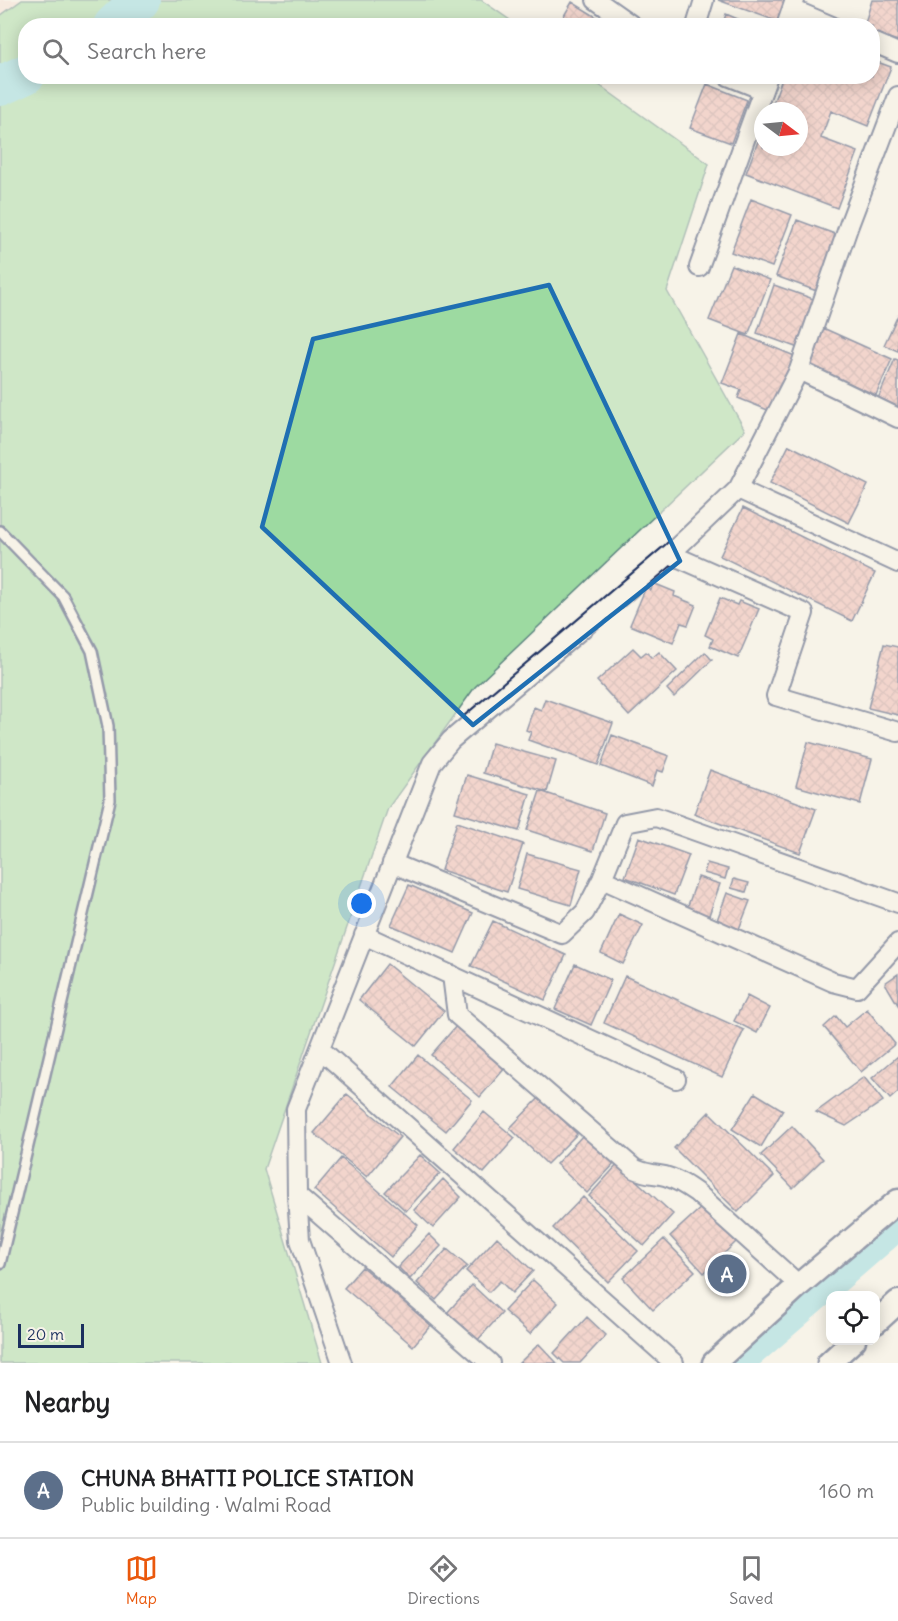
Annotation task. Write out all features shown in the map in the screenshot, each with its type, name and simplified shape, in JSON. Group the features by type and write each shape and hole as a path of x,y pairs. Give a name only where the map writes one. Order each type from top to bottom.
{"street":[{"path":"596,0 622,18"},
{"path":"698,18 704,0"},
{"path":"791,12 809,18"},
{"path":"880,45 898,53"},
{"path":"699,267 765,84"},
{"path":"342,1363 300,1240 296,1109 432,763 451,740 670,554 738,489 799,370 849,225 898,96"},
{"path":"799,370 898,418"},
{"path":"738,489 898,563"},
{"path":"670,554 804,613 776,696 898,732"},
{"path":"392,862 562,934 585,912 602,879 625,824 656,817 898,903"},
{"path":"602,879 832,982 857,988 898,943"},
{"path":"364,935 676,1079"},
{"path":"452,975 457,1015 635,1169 649,1175 665,1176 681,1182 697,1193 799,1286"},
{"path":"320,1049 674,1363"},
{"path":"297,1196 490,1363"},
{"path":"714,1363 898,1201"},
{"path":"880,1318 898,1302"},
{"path":"829,1363 849,1345"}],"lane":[{"path":"0,531 63,596 92,651 108,726 110,800 0,1264"}],"highlighted area":[{"path":"549,285 680,561 473,725 262,527 313,339"}],"shaded area":[{"path":"0,0 22,0 0,16"}],"green space":[{"path":"22,0 481,0 507,18 18,18 18,84 598,84 709,164 667,291 745,430 475,687 388,808 264,1169 322,1363 0,1363 0,16"}],"building":[{"path":"718,0 790,0 784,18 768,18"},
{"path":"872,0 898,0 898,41 880,35 880,18 866,18"},
{"path":"572,2 598,18 563,18"},
{"path":"880,63 891,67 868,126 831,111 821,138 858,152 837,208 746,173 754,152 754,156 808,156 808,102 773,102 780,84 880,84"},
{"path":"707,84 747,100 731,143 690,128"},
{"path":"751,199 792,215 772,267 731,252"},
{"path":"797,220 843,237 822,293 776,276"},
{"path":"731,265 770,280 748,335 709,320"},
{"path":"774,285 819,301 801,349 757,333"},
{"path":"898,315 898,351 884,345"},
{"path":"823,328 892,359 876,395 806,365"},
{"path":"741,334 797,357 775,413 738,398 741,390 722,383"},
{"path":"895,359 898,360 898,410 877,401"},
{"path":"789,445 868,485 849,523 770,483"},
{"path":"743,508 875,573 852,621 720,556"},
{"path":"653,583 675,592 674,596 696,605 688,625 681,623 673,643 630,625 646,587 651,590"},
{"path":"720,598 737,605 739,601 759,609 738,658 710,646 713,639 705,635"},
{"path":"884,644 898,647 898,715 868,708"},
{"path":"633,648 641,656 646,652 652,658 659,652 677,671 629,716 597,681"},
{"path":"705,652 712,660 674,697 667,689"},
{"path":"545,699 613,723 598,765 528,740 531,732 526,730 534,707 541,710"},
{"path":"612,735 669,756 663,772 657,770 652,786 601,766"},
{"path":"808,742 872,759 860,804 796,786"},
{"path":"492,743 556,761 547,792 483,773"},
{"path":"710,770 816,809 800,853 694,814"},
{"path":"467,775 530,794 519,831 455,812"},
{"path":"540,791 605,813 593,851 527,830"},
{"path":"457,822 523,844 507,892 441,870"},
{"path":"639,837 689,855 674,895 625,877"},
{"path":"527,854 581,869 571,905 517,889"},
{"path":"707,863 728,869 725,879 704,873"},
{"path":"698,877 720,884 708,918 686,911"},
{"path":"734,879 749,883 746,892 731,888"},
{"path":"409,885 473,913 455,953 391,925"},
{"path":"727,893 750,901 739,929 717,920"},
{"path":"619,914 643,925 623,964 601,953"},
{"path":"493,921 566,955 545,1000 471,966"},
{"path":"387,964 444,1011 416,1046 359,1000"},
{"path":"575,964 611,980 591,1025 555,1009"},
{"path":"898,974 898,1005 885,983"},
{"path":"625,976 744,1030 722,1077 604,1023"},
{"path":"747,996 770,1008 757,1033 734,1021"},
{"path":"867,1009 895,1044 861,1072 824,1027 836,1016 845,1027"},
{"path":"457,1025 506,1067 480,1097 431,1055"},
{"path":"418,1055 472,1100 446,1131 392,1087"},
{"path":"898,1056 898,1092 890,1099 872,1078"},
{"path":"864,1077 883,1101 846,1126 816,1112"},
{"path":"755,1093 783,1110 761,1147 732,1129"},
{"path":"347,1094 400,1137 367,1177 314,1133"},
{"path":"540,1097 577,1134 547,1164 510,1128"},
{"path":"484,1112 515,1138 484,1173 454,1148"},
{"path":"709,1112 774,1176 738,1212 674,1148"},
{"path":"792,1126 823,1159 793,1188 761,1155"},
{"path":"584,1134 615,1163 587,1193 556,1164"},
{"path":"420,1155 440,1173 406,1211 385,1192"},
{"path":"341,1158 418,1225 391,1257 314,1190"},
{"path":"618,1164 673,1214 644,1246 589,1196"},
{"path":"443,1179 461,1197 433,1228 414,1210"},
{"path":"583,1197 638,1251 608,1282 553,1228"},
{"path":"703,1206 736,1242 704,1273 670,1236"},
{"path":"429,1234 441,1246 410,1279 398,1267"},
{"path":"497,1237 533,1271 512,1293 500,1281 489,1292 466,1271"},
{"path":"664,1239 695,1271 653,1310 623,1278"},
{"path":"447,1249 467,1266 436,1300 417,1283"},
{"path":"731,1255 746,1271 723,1292 708,1276"},
{"path":"362,1267 431,1325 413,1346 344,1288"},
{"path":"533,1280 558,1303 530,1334 504,1311"},
{"path":"472,1285 502,1313 476,1342 446,1314"},
{"path":"587,1317 606,1335 580,1363 564,1363 554,1353"},
{"path":"539,1344 557,1363 519,1363"}],"waterway":[{"path":"121,18 140,0"},
{"path":"0,86 18,78"},
{"path":"743,1363 898,1229"}],"place":[{"name":"CHUNA BHATTI POLICE STATION","path":"727,1274"}]}
